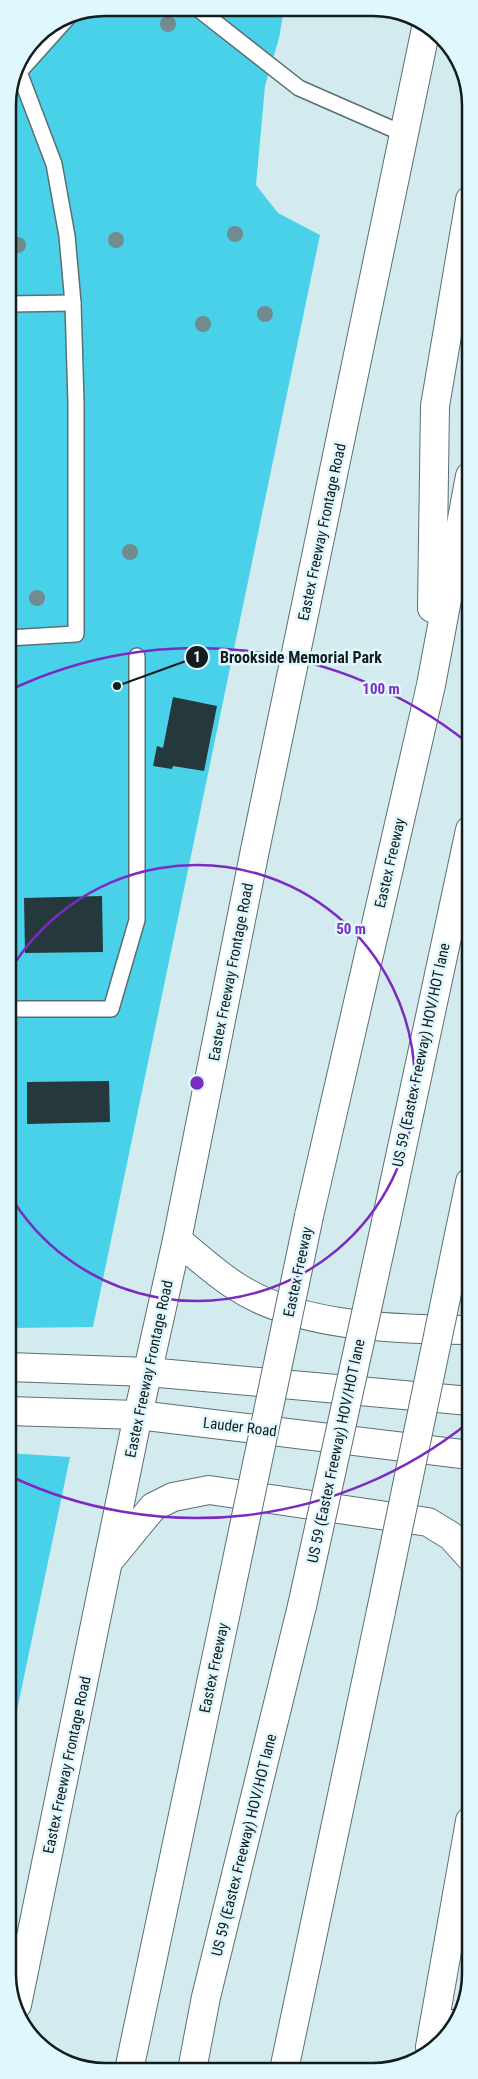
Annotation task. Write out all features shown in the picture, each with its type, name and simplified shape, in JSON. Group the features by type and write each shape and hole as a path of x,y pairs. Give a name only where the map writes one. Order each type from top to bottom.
{"main road":[{"name":"Eastex Freeway Frontage Road","path":"19,1996 138,1415 177,1240 253,859 425,33"},
{"path":"431,686 435,406 462,247"},
{"name":"Eastex Freeway","path":"130,2063 310,1216 431,686 462,519"},
{"name":"US 59 (Eastex Freeway) HOV/HOT lane","path":"193,2063 209,1988 302,1606 462,867"},
{"path":"285,2063 462,1220"},
{"path":"177,1240 235,1286 275,1306 333,1322 412,1329 462,1330"},
{"path":"16,1367 148,1372 462,1400"},
{"name":"Lauder Road","path":"16,1411 138,1415 462,1454"},
{"path":"109,1561 153,1507 173,1497 209,1490 428,1522 451,1536 462,1548"},
{"path":"439,2032 462,1875"}],"lane":[{"path":"207,16 299,88 404,134"},
{"path":"33,53 50,35"},
{"path":"16,638 76,634 76,403 73,303 67,236 54,164 21,77"},
{"path":"16,304 73,303"},
{"path":"16,1009 111,1009 137,920 137,656"}],"shaded area":[{"path":"105,16 283,16 279,38 265,86 256,185 278,213 320,235 93,1327 16,1328 16,100 19,82 31,56 42,42 56,31 77,21"},
{"path":"16,1454 70,1457 16,1715"}],"building":[{"path":"173,697 217,706 204,771 173,766 172,769 153,766 157,746 163,748"},
{"path":"102,896 103,952 25,953 24,898"},
{"path":"109,1081 110,1122 27,1124 27,1082"}],"place":[{"name":"Brookside Memorial Park","path":"117,686"}]}
